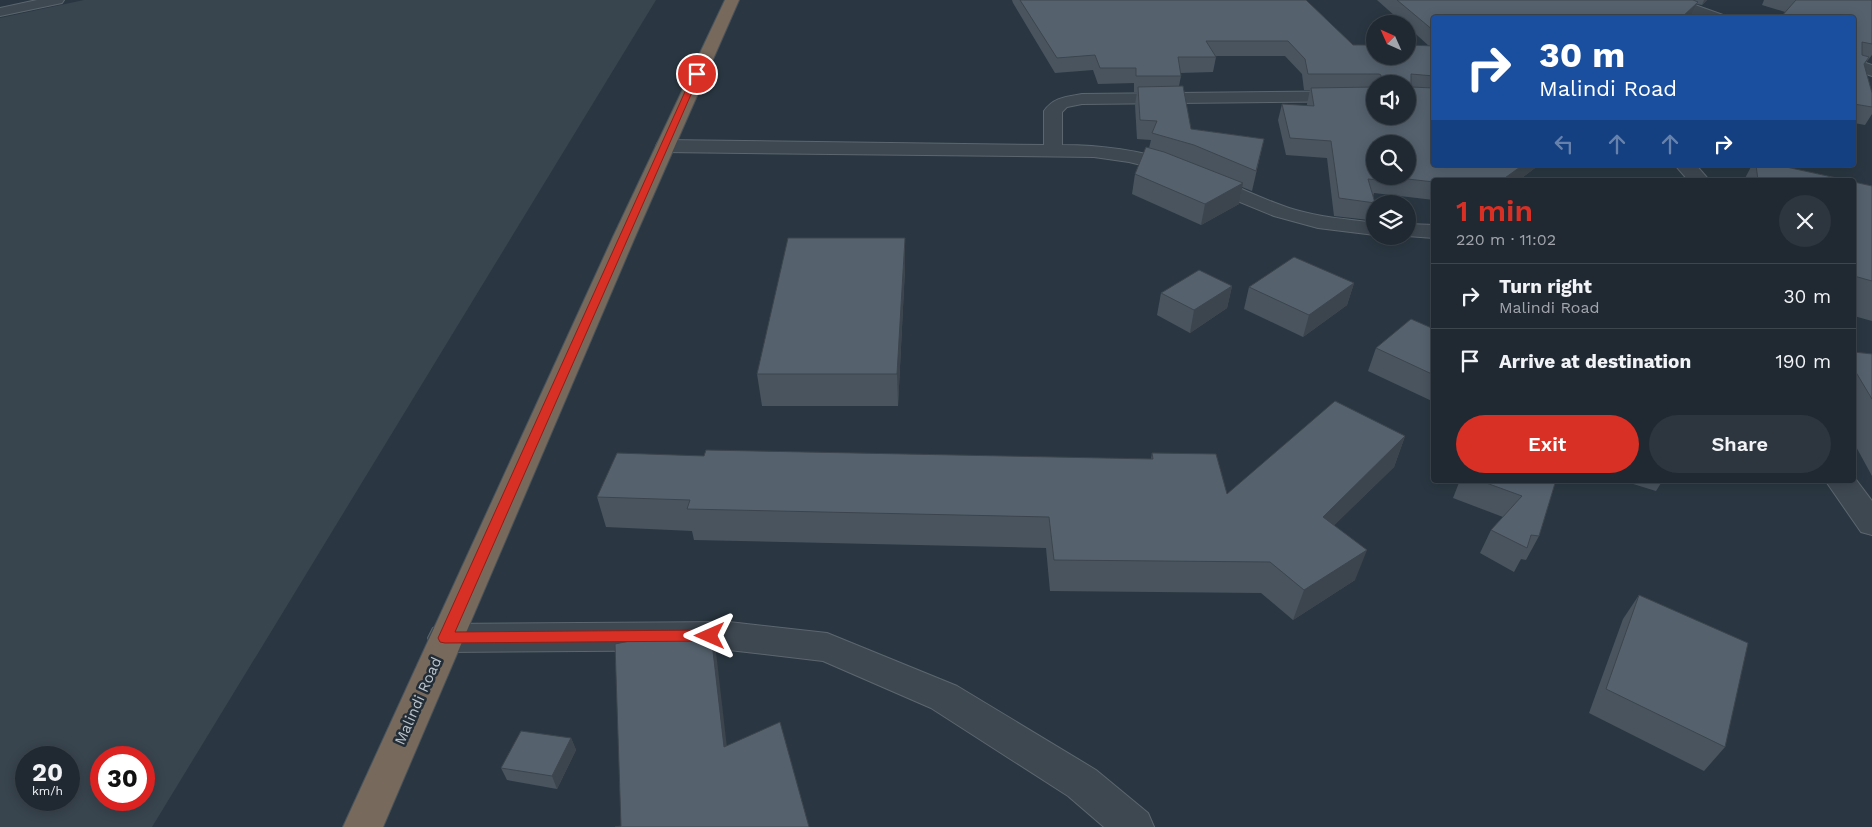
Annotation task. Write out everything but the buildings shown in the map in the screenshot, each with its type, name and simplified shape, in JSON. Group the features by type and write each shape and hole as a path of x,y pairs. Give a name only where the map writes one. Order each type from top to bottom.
{"highway":[{"name":"Malindi Road","path":"363,827 445,638 732,0"}],"street":[{"path":"0,12 57,0"},
{"path":"1667,0 1709,15"},
{"path":"1856,65 1872,70"},
{"path":"1053,149 1053,111 1061,103 1082,99 1366,96"},
{"path":"666,146 1053,149 1094,151 1130,156 1169,166 1281,212 1318,222 1366,228"},
{"path":"1687,167 1697,178"},
{"path":"1416,231 1431,232"},
{"path":"1842,483 1872,524"},
{"path":"445,638 729,636 827,647 944,697 1082,783 1134,827"}],"shaded area":[{"path":"84,0 656,0 152,827 0,827 0,18"}],"route":[{"path":"697,74 445,638 710,636"}]}
